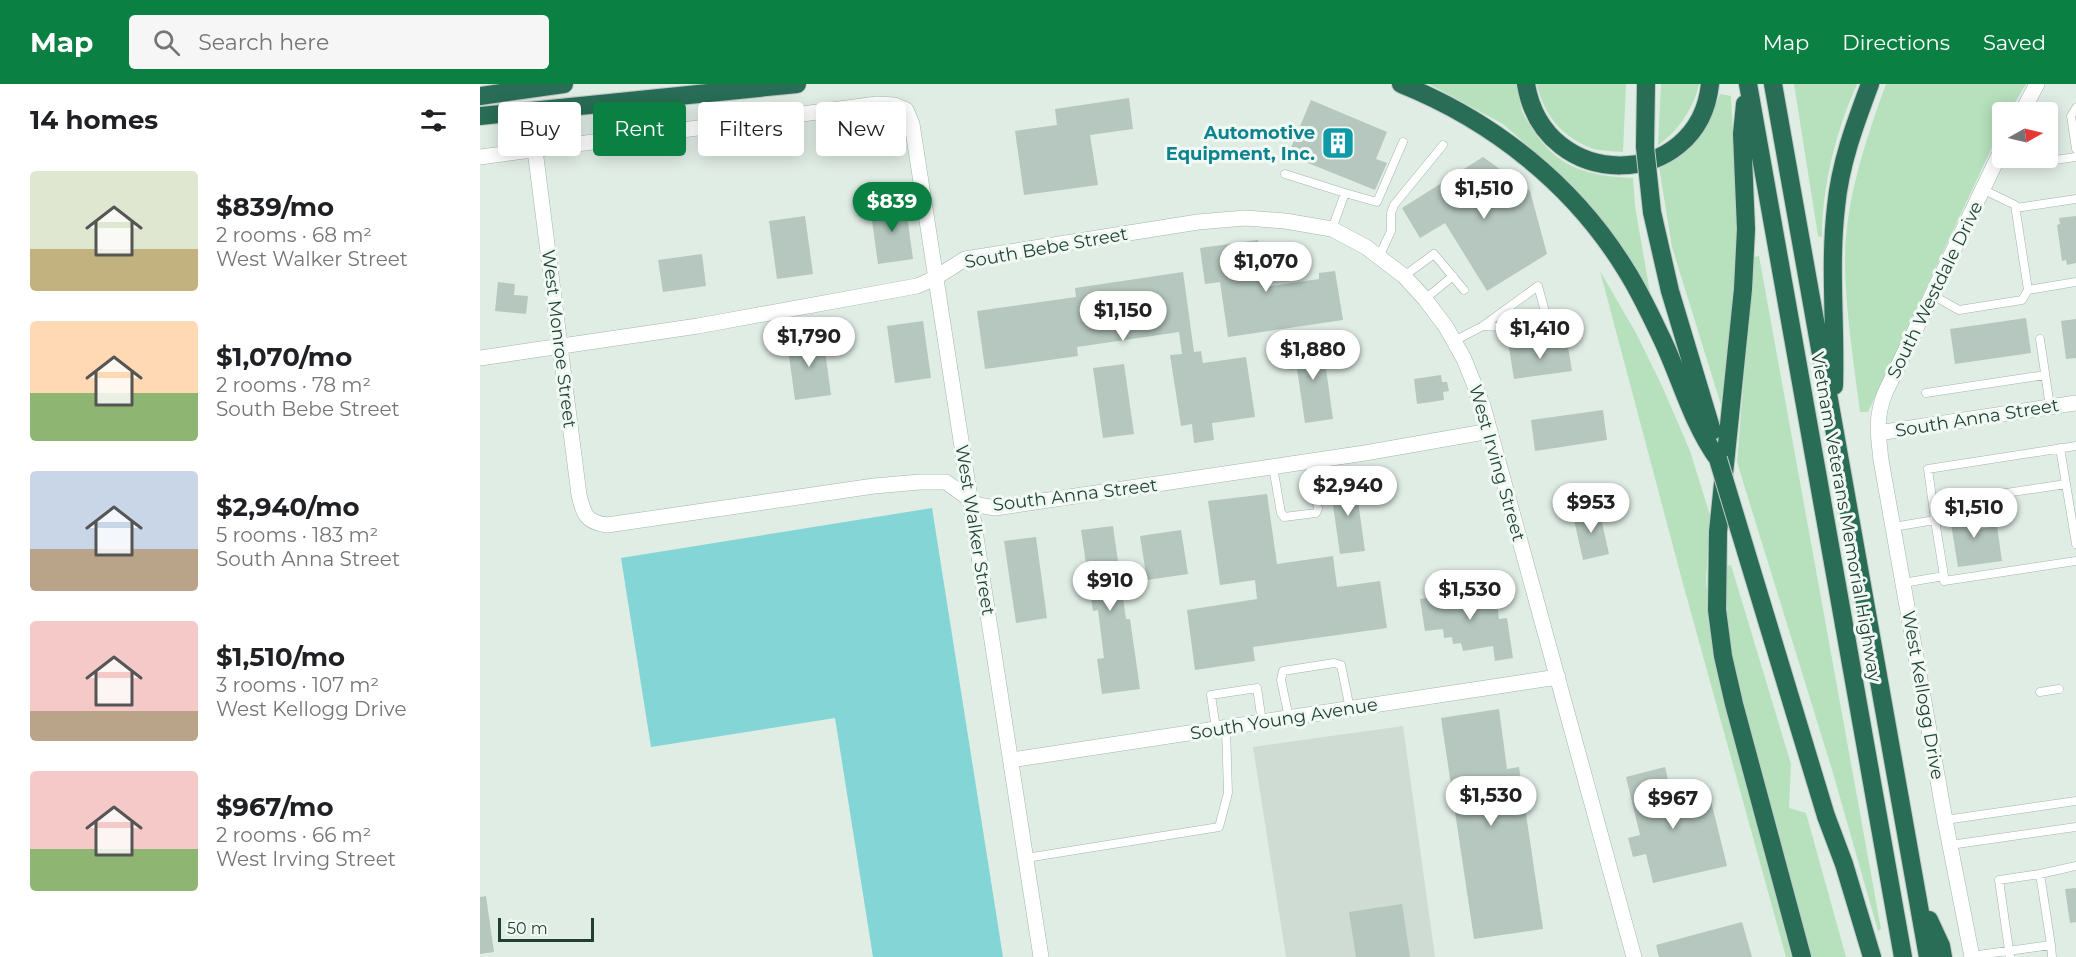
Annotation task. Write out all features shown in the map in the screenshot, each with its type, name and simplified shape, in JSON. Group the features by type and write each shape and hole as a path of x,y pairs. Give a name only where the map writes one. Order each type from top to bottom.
{"highway":[{"path":"480,96 564,84"},
{"path":"480,116 796,84"},
{"path":"1401,84 1443,102 1504,139 1542,170 1587,217 1626,269 1669,353 1704,439 1718,459"},
{"path":"1526,84 1531,105 1538,120 1565,150 1586,161 1620,166 1639,164 1656,158 1681,141 1694,127 1703,112 1710,84"},
{"path":"1646,84 1644,147 1652,212 1670,291 1718,459 1826,816 1859,957"},
{"path":"1747,84 1743,134 1746,229 1743,289 1718,532 1717,610 1723,656 1734,704 1802,957"},
{"name":"Vietnam Veterans Memorial Highway","path":"1747,84 1903,957"},
{"name":"Vietnam Veterans Memorial Highway","path":"1773,84 1928,957"},
{"path":"1833,423 1836,336 1832,256 1836,206 1852,130 1870,84"},
{"path":"1836,852 1872,957"},
{"path":"1918,896 1944,957"}],"street":[{"path":"2027,102 2037,84"},
{"name":"West Walker Street","path":"581,144 877,104 894,105 906,110 912,124 1041,957"},
{"path":"480,157 498,155"},
{"name":"West Monroe Street","path":"537,156 579,495 586,516 595,523"},
{"name":"South Westdale Drive","path":"1878,433 1878,412 1885,393 1994,168"},
{"name":"South Bebe Street","path":"480,358 698,326 881,294 917,286 936,278 965,259 1198,222 1245,218 1285,220 1332,229 1366,248"},
{"name":"West Irving Street","path":"1366,248 1404,276 1446,327 1464,359 1483,406 1634,957"},
{"name":"South Anna Street","path":"1878,433 2076,403"},
{"name":"South Anna Street","path":"595,523 607,525 874,486 920,482 946,482 978,506 994,508 1311,461 1490,431"},
{"name":"West Kellogg Drive","path":"1878,433 1945,820 1972,957"},
{"name":"South Young Avenue","path":"1011,760 1558,677"}],"lane":[{"path":"2076,108 2071,116 2076,149"},
{"path":"1285,174 1377,202 1403,142"},
{"path":"1379,257 1391,231 1391,213 1394,205 1443,145"},
{"path":"2058,159 2076,156"},
{"path":"1932,295 1959,310 2022,300 2028,290 2015,205 1984,190"},
{"path":"1332,229 1345,193"},
{"path":"2016,208 2076,199"},
{"path":"1404,276 1434,254 1464,290"},
{"path":"1425,299 1453,276"},
{"path":"2028,290 2076,282"},
{"path":"1454,341 1483,326 1538,286 1550,330 1483,326"},
{"path":"2040,339 2050,407"},
{"path":"1926,393 2045,375"},
{"path":"2076,446 1928,469 1944,581 2076,561"},
{"path":"2060,448 2076,544"},
{"path":"1273,466 1281,513 1284,517 1316,513 1318,509 1311,461"},
{"path":"1933,504 2066,484"},
{"path":"1893,527 1935,520"},
{"path":"1903,583 1944,576"},
{"path":"1289,718 1281,680 1283,671 1334,663 1341,665 1350,709"},
{"path":"1026,858 1219,827 1228,793 1221,728 1211,695 1257,688 1262,722"},
{"path":"2040,692 2059,689"},
{"path":"1945,820 2076,801"},
{"path":"1950,845 2076,827"},
{"path":"2010,954 1999,880 2076,866"},
{"path":"2040,874 2052,957"},
{"path":"1972,957 2010,954 2051,945"}],"shaded area":[{"path":"1403,726 1435,957 1286,957 1253,747"}],"green space":[{"path":"1429,84 1517,84 1523,114 1543,144 1554,154 1576,168 1589,172 1633,178 1635,206 1651,299 1631,261 1598,215 1547,163 1503,124"},
{"path":"1537,84 1626,84 1623,152 1594,149 1583,145 1564,132 1544,106"},
{"path":"1661,84 1699,84 1684,118 1658,145"},
{"path":"1794,84 1857,84 1849,102 1832,159 1825,198 1822,237 1818,236"},
{"path":"1886,84 2026,84 2015,102 1992,102 1992,147 1868,412 1860,412 1845,266 1852,196"},
{"path":"1720,94 1731,96 1736,193 1736,277 1721,405 1672,247 1659,167 1692,146 1708,124"},
{"path":"1759,256 1881,929 1878,931 1833,773 1737,462 1754,257"},
{"path":"1600,271 1636,333 1662,386 1690,451 1710,515 1706,581 1712,637 1794,957 1786,957"},
{"path":"1731,565 1791,764 1789,808 1806,813 1846,957 1811,957 1747,722 1731,652 1725,603 1724,567"}],"water":[{"path":"932,508 1003,957 873,957 835,718 651,747 621,558"}],"building":[{"path":"1129,98 1133,129 1090,135 1098,185 1024,195 1015,131 1057,125 1055,109"},
{"name":"Automotive Equipment, Inc.","path":"1311,100 1387,132 1376,159 1387,163 1375,190 1288,155"},
{"path":"1483,157 1530,191 1547,254 1487,291 1445,223 1420,238 1402,208"},
{"path":"905,201 913,259 878,264 870,206"},
{"path":"805,216 813,274 777,279 769,221"},
{"path":"2076,216 2076,263 2067,265 2066,260 2062,261 2057,225 2060,224 2059,218"},
{"path":"1258,240 1265,287 1319,279 1319,273 1335,271 1343,320 1228,337 1220,282 1205,284 1200,248"},
{"path":"702,254 706,286 663,292 658,260"},
{"path":"1183,272 1194,352 1201,351 1203,363 1246,357 1255,417 1212,423 1214,440 1194,443 1192,424 1181,426 1170,355 1182,354 1179,332 1077,347 1078,356 985,369 977,311 1076,297 1075,288"},
{"path":"498,282 515,284 514,295 528,296 526,314 495,311"},
{"path":"2026,318 2031,353 1955,364 1950,329"},
{"path":"2076,319 2076,358 2066,359 2061,321"},
{"path":"923,321 931,378 895,383 887,326"},
{"path":"823,336 831,395 795,400 787,341"},
{"path":"1567,340 1572,371 1514,379 1509,348"},
{"path":"1329,345 1332,361 1325,362 1333,419 1305,423 1297,369 1290,370 1287,351"},
{"path":"1124,364 1134,434 1103,438 1093,368"},
{"path":"1441,375 1442,382 1447,382 1449,391 1443,392 1444,400 1417,404 1414,379"},
{"path":"1603,410 1607,440 1535,451 1531,420"},
{"path":"1355,480 1365,551 1340,554 1330,484"},
{"path":"1267,494 1277,564 1333,556 1337,587 1380,581 1387,628 1253,647 1255,661 1195,670 1187,610 1257,599 1255,580 1220,585 1208,501"},
{"path":"1976,507 1979,529 1997,526 2002,561 1958,567 1949,511"},
{"path":"1599,509 1609,554 1583,560 1573,515"},
{"path":"1113,526 1126,619 1130,619 1140,689 1102,694 1097,659 1104,658 1098,610 1093,611 1081,530"},
{"path":"1181,530 1188,574 1147,580 1140,536"},
{"path":"1036,537 1047,618 1016,623 1004,541"},
{"path":"1495,588 1499,619 1507,618 1513,658 1495,661 1493,646 1463,651 1461,643 1453,644 1452,637 1444,638 1443,629 1425,631 1420,599"},
{"path":"1499,709 1507,769 1519,767 1543,929 1474,939 1441,718"},
{"path":"1665,767 1674,805 1710,797 1727,866 1653,883 1646,854 1633,857 1628,838 1640,835 1626,777"},
{"path":"2076,888 2076,922 2070,923 2065,889"},
{"path":"486,896 494,952 480,954 480,897"},
{"path":"1402,904 1410,957 1356,957 1349,912"},
{"path":"1742,922 1752,957 1659,957 1656,945"}],"place":[{"name":"Automotive Equipment, Inc.","path":"1338,143"}]}
